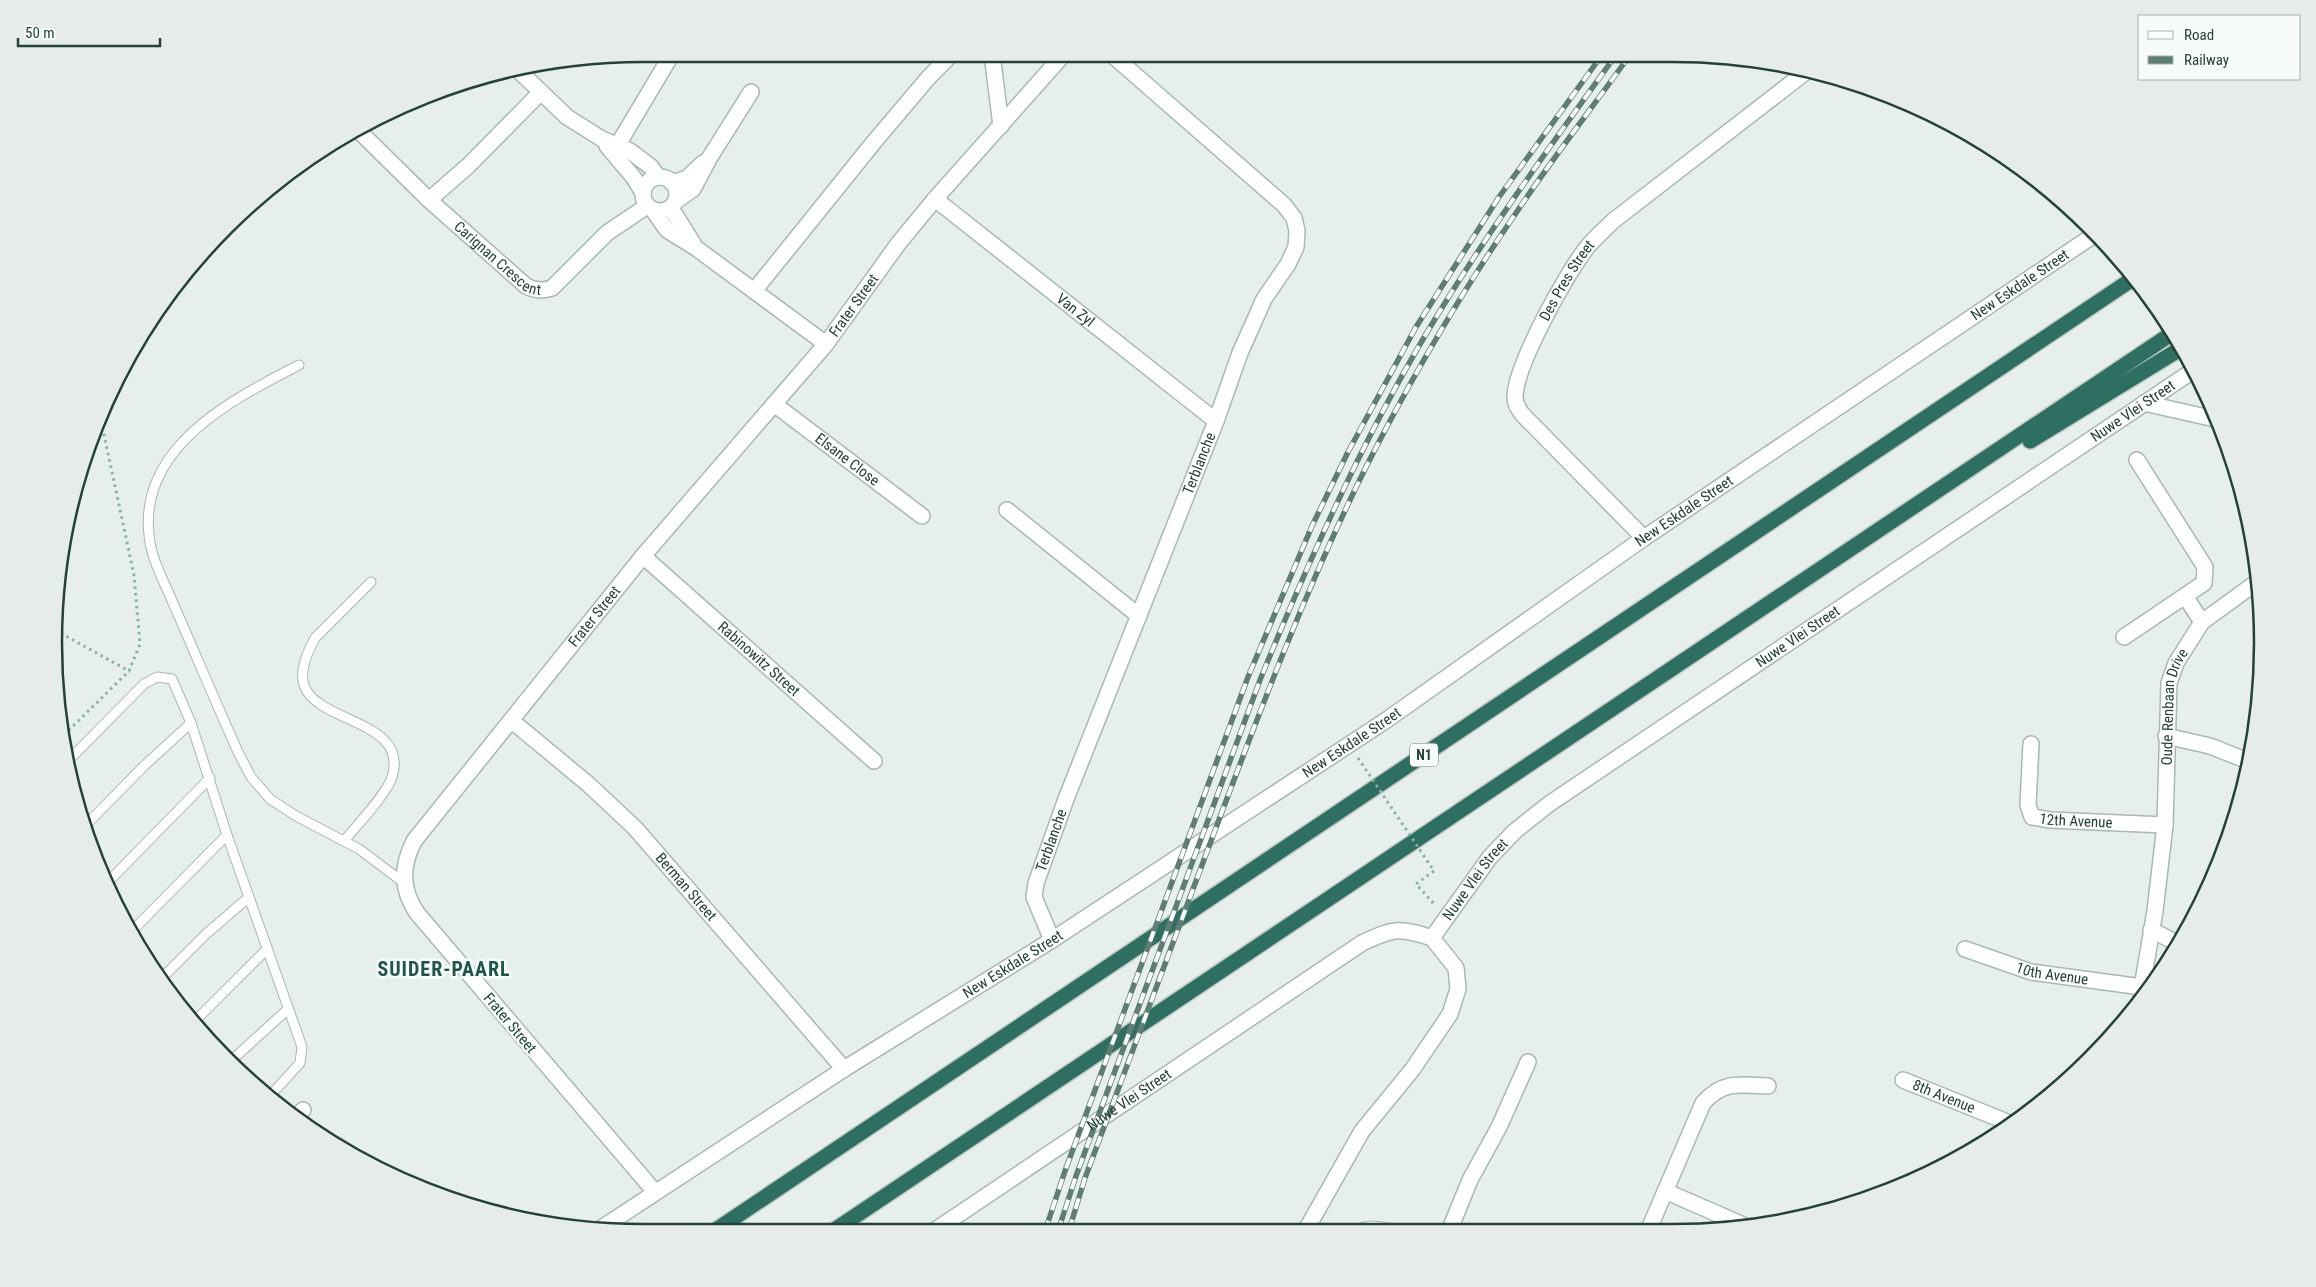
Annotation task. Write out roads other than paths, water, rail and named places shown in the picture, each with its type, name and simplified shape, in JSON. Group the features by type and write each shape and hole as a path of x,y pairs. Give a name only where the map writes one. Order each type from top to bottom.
{"highway":[{"name":"N1","path":"725,1224 2127,283"},
{"path":"843,1224 2166,337"},
{"path":"1826,567 2175,352"}],"street":[{"path":"615,149 667,62"},
{"path":"754,291 874,142 929,76 944,62"},
{"path":"993,62 1001,126"},
{"name":"Frater Street","path":"655,1192 417,914 409,901 404,882 406,859 414,841 644,556 826,344 898,244 935,199 1057,62"},
{"name":"Terblanche","path":"1052,940 1034,897 1036,883 1066,799 1216,421 1240,353 1264,299 1288,264 1296,247 1298,231 1294,218 1284,205 1120,62"},
{"path":"524,75 567,117 615,149 640,158 677,192 673,204 696,248"},
{"name":"Des Pres Street","path":"1644,538 1522,414 1516,406 1515,398 1520,374 1554,297 1589,245 1614,221 1799,77"},
{"path":"429,200 469,165 541,92"},
{"path":"648,203 662,212 693,189 710,157 752,92"},
{"name":"Carignan Crescent","path":"363,135 429,200 526,286 541,291 552,288 557,284 607,233 648,203"},
{"path":"615,149 660,222 667,230 696,248 826,344"},
{"path":"648,203 646,184 687,178 710,157"},
{"name":"Van Zyl","path":"935,199 1216,421"},
{"name":"New Eskdale Street","path":"609,1223 844,1069 1052,940 1385,720 1644,538 2088,239"},
{"name":"Nuwe Vlei Street","path":"944,1224 1362,943 1393,930 1408,930 1432,938 1490,857 1515,831 1548,804 2187,374"},
{"path":"2144,403 2207,417"},
{"name":"Elsane Close","path":"774,404 922,516"},
{"path":"2124,638 2204,583 2205,567 2137,460"},
{"path":"1007,510 1139,616"},
{"name":"Rabinowitz Street","path":"644,556 874,761"},
{"path":"2185,596 2202,622 2250,587"},
{"name":"Oude Renbaan Drive","path":"2143,984 2165,825 2166,736 2169,683 2176,663 2202,622"},
{"name":"Berman Street","path":"512,721 588,784 635,828 844,1069"},
{"path":"2166,736 2210,746 2242,758"},
{"name":"12th Avenue","path":"2030,744 2028,805 2032,817 2050,820 2165,825"},
{"path":"2151,930 2172,940"},
{"path":"1309,1224 1362,1131 1412,1070 1450,1014 1458,990 1456,968 1432,938"},
{"name":"10th Avenue","path":"1965,949 2031,972 2139,989"},
{"path":"1452,1224 1470,1180 1499,1128 1528,1062"},
{"name":"8th Avenue","path":"1902,1080 2004,1121"},
{"path":"1651,1224 1698,1112 1710,1095 1729,1085 1768,1086"},
{"path":"1665,1191 1736,1221"}],"lane":[{"path":"299,365 214,414 173,452 156,479 148,515 149,535 162,579 238,752 251,777 270,799 296,816 372,858 404,882"},
{"path":"344,841 390,784 394,768 392,752 388,744 377,735 314,699 304,686 302,674 309,649 316,638 371,582"},
{"path":"74,755 144,684 157,677 172,679 192,722 228,835 301,1044 302,1057 297,1067 274,1091"},
{"path":"90,821 145,765 192,722"},
{"path":"112,878 210,778"},
{"path":"136,927 228,835"},
{"path":"166,974 206,934 249,897"},
{"path":"199,1017 267,949"},
{"path":"236,1057 288,1009"}],"railway":[{"path":"1047,1224 1065,1171 1248,677 1312,526 1348,452 1416,327 1499,197 1597,62"},
{"path":"1060,1224 1076,1176 1260,680 1317,546 1381,414 1429,329 1473,259 1520,190 1611,62"},
{"path":"1071,1224 1085,1178 1247,745 1304,602 1346,509 1402,399 1476,274 1544,173 1625,62"}],"district":[{"name":"SUIDER-PAARL","path":"444,969"}]}
